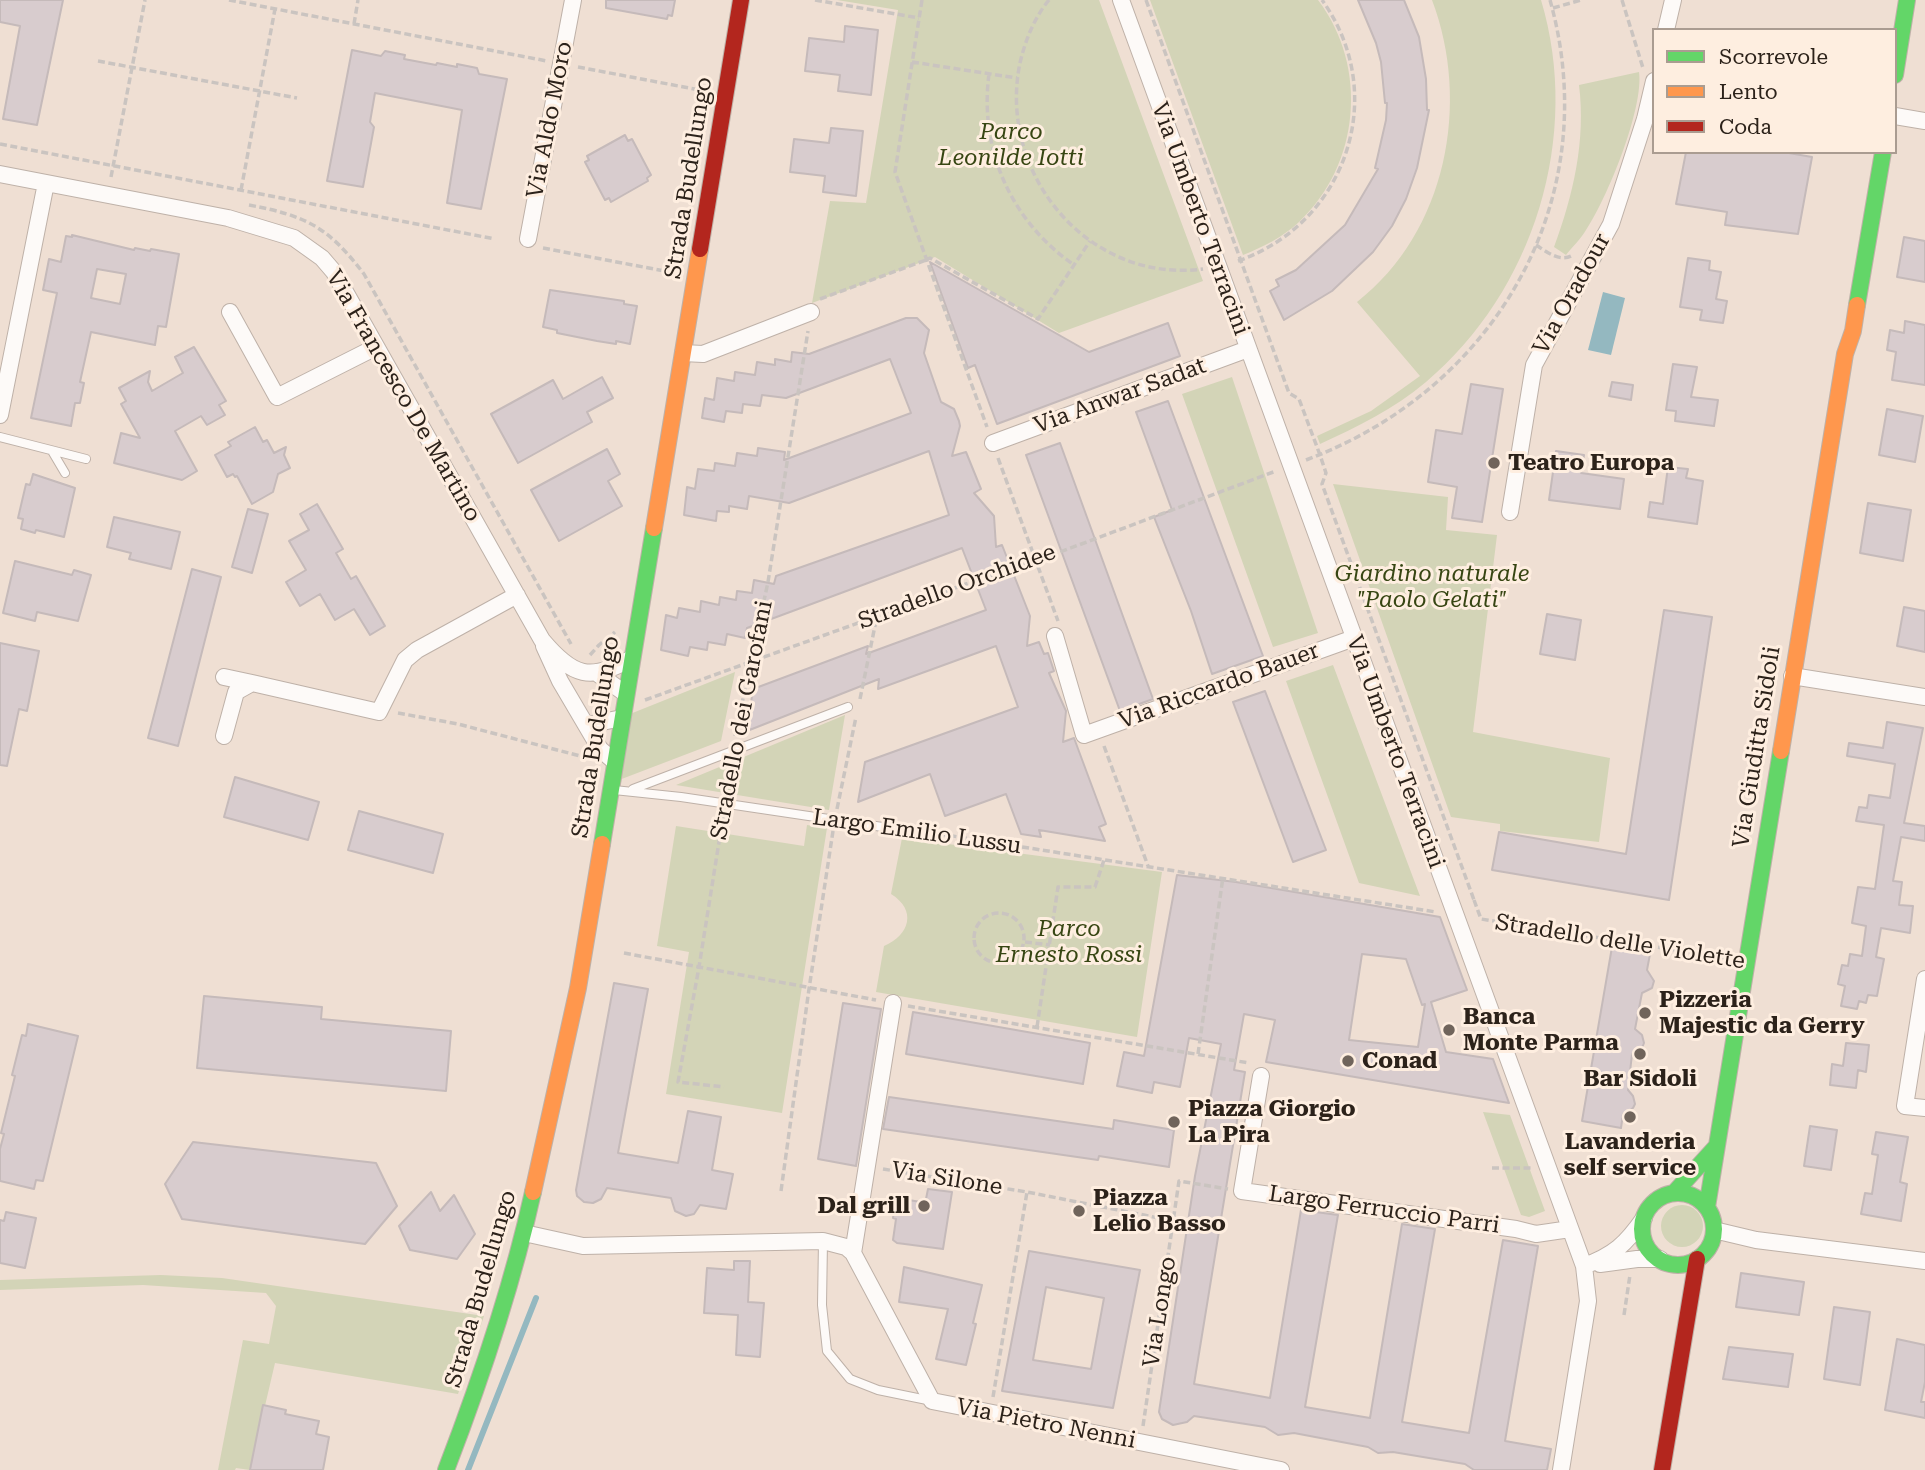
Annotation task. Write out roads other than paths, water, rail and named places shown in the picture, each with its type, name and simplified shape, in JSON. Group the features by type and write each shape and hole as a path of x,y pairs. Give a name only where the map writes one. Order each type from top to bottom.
{"street":[{"name":"Via Aldo Moro","path":"527,239 573,0"},
{"name":"Strada Budellungo","path":"446,1470 479,1385 524,1233 578,988 741,0"},
{"name":"Via Umberto Terracini","path":"1121,0 1584,1266"},
{"path":"1666,28 1673,0"},
{"path":"1889,28 1894,0"},
{"path":"1897,63 1908,0"},
{"name":"Via Oradour","path":"1510,512 1534,365 1611,224 1645,119 1649,78"},
{"path":"1897,116 1925,121"},
{"name":"Via Giuditta Sidoli","path":"1845,354 1840,328 1868,154"},
{"name":"Via Giuditta Sidoli","path":"1714,1230 1713,1218 1707,1207 1715,1148 1845,354 1855,320 1883,154"},
{"name":"Via Francesco De Martino","path":"0,174 228,218 294,238 322,258 334,272 517,595 542,640 550,661 600,749 615,762"},
{"path":"0,415 46,183"},
{"path":"230,312 277,397 376,347"},
{"path":"683,353 703,354 811,312"},
{"name":"Via Anwar Sadat","path":"993,443 1248,349"},
{"path":"224,677 379,712 405,660 417,650 517,595"},
{"name":"Via Riccardo Bauer","path":"1055,636 1084,735 1354,638"},
{"name":"Via Francesco De Martino","path":"542,640 570,666 586,673 593,667 624,706"},
{"path":"593,667 611,670 632,658"},
{"path":"1792,676 1925,697"},
{"path":"224,736 236,692 252,683"},
{"path":"587,725 624,706"},
{"path":"1925,985 1905,1106 1925,1108"},
{"path":"853,1253 893,1003"},
{"name":"Largo Ferruccio Parri","path":"1261,1076 1242,1191 1516,1228 1536,1234 1570,1229"},
{"path":"1584,1266 1606,1258 1620,1248 1656,1201 1674,1193 1715,1148"},
{"path":"1674,1193 1687,1194 1707,1207"},
{"path":"1644,1219 1643,1237 1647,1246 1667,1262 1689,1311"},
{"path":"1584,1266 1636,1259 1687,1264 1706,1252 1714,1230 1756,1240 1925,1261"},
{"path":"524,1233 583,1246 823,1241 846,1247 853,1253"},
{"name":"Via Pietro Nenni","path":"853,1253 932,1401 1281,1470"},
{"path":"1662,1470 1697,1259"},
{"path":"1561,1470 1588,1301 1584,1266"}],"lane":[{"path":"0,437 86,459"},
{"path":"52,451 65,473"},
{"path":"630,790 848,707"},
{"name":"Largo Emilio Lussu","path":"611,790 630,790 895,829"},
{"path":"823,1241 822,1305 827,1351 850,1379 878,1390 932,1401"}],"water":[{"path":"1603,292 1625,298 1611,355 1588,350"}],"waterway":[{"path":"468,1470 536,1298"}],"place":[{"name":"Teatro Europa","path":"1494,463"},
{"name":"Pizzeria Majestic da Gerry","path":"1645,1013"},
{"name":"Banca Monte Parma","path":"1449,1030"},
{"name":"Bar Sidoli","path":"1640,1054"},
{"name":"Conad","path":"1348,1061"},
{"name":"Lavanderia self service","path":"1630,1117"},
{"name":"Piazza Giorgio La Pira","path":"1174,1122"},
{"name":"Dal grill","path":"924,1206"},
{"name":"Piazza Lelio Basso","path":"1079,1211"}],"park label":[{"name":"Parco Leonilde Iotti","path":"1011,145"},
{"name":"Giardino naturale \"Paolo Gelati\"","path":"1432,587"},
{"name":"Parco Ernesto Rossi","path":"1069,942"}]}
